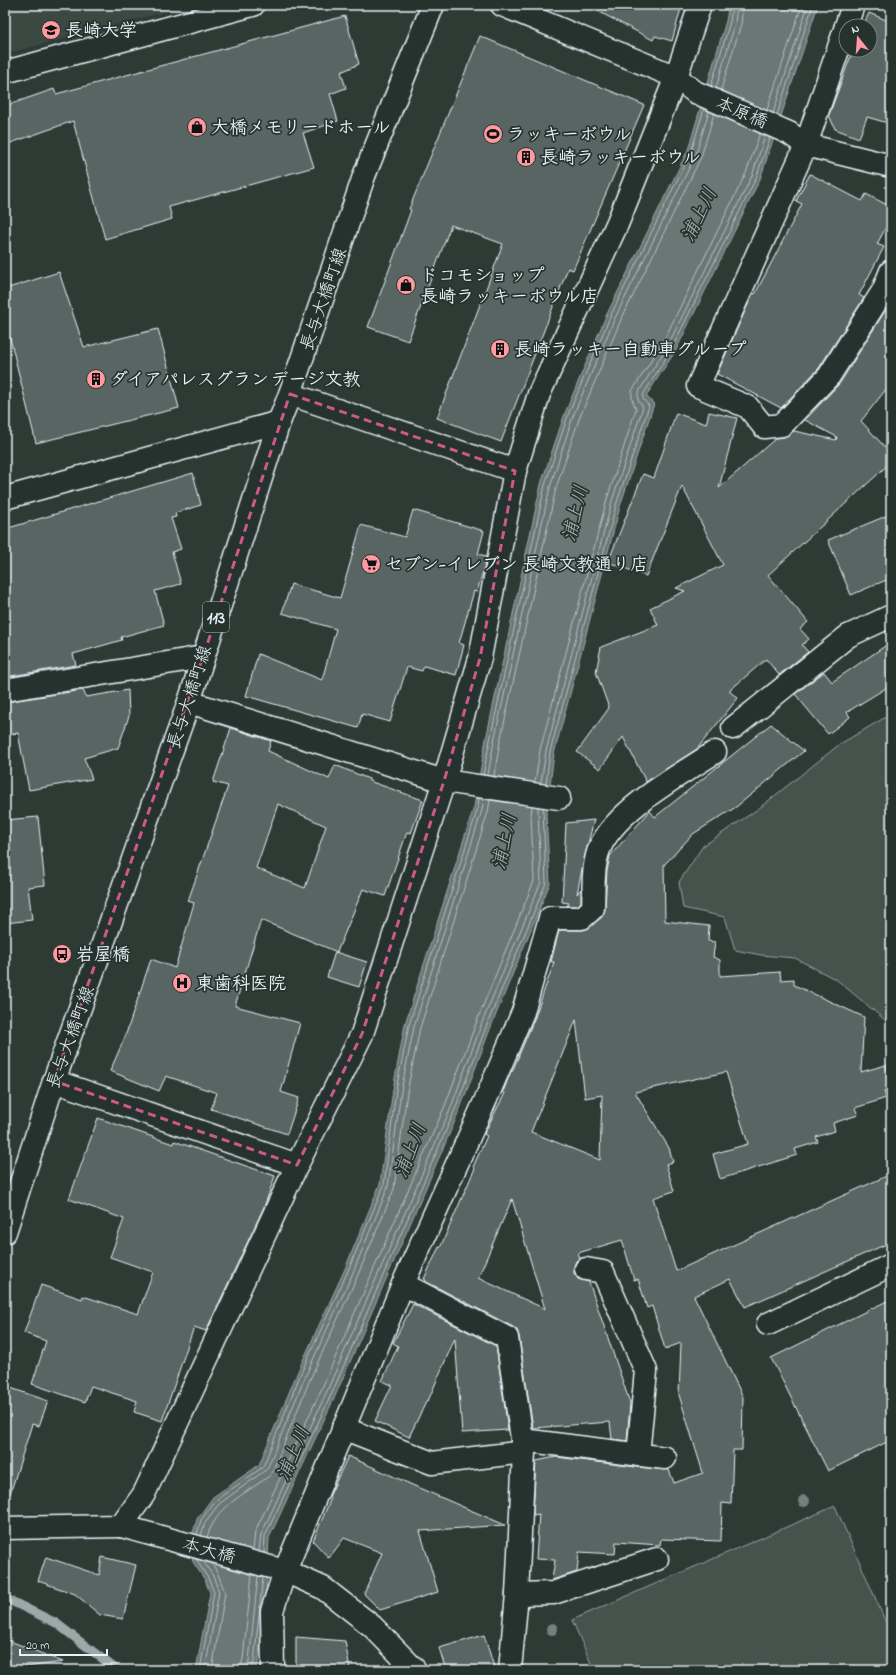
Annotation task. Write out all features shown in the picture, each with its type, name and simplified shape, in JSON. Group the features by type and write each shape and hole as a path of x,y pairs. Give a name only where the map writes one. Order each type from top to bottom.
{"street":[{"path":"5,72 253,5"},
{"name":"長与大橋町線","path":"5,1232 54,1081 189,702 278,422 290,394 364,176 433,5"},
{"name":"本原橋","path":"502,5 676,78 695,92 798,139 891,166"},
{"path":"121,1526 144,1494 297,1166 362,1034 444,781 480,658 515,471 539,394 618,222 676,78 700,5"},
{"path":"849,18 853,5"},
{"path":"838,45 798,139 698,386 748,407 764,427 782,425 830,376 888,286"},
{"path":"290,394 515,471"},
{"path":"6,494 278,422"},
{"path":"733,728 848,636 891,616"},
{"path":"5,690 203,657"},
{"path":"189,702 444,781 558,798"},
{"path":"273,1670 272,1611 285,1571 402,1284 523,1012 550,918 582,918 593,908 596,868 600,848 606,837 625,814 653,793 715,752"},
{"path":"54,1081 297,1166"},
{"path":"768,1324 891,1265"},
{"path":"586,1269 603,1272 646,1371 638,1455"},
{"path":"402,1284 507,1338 523,1446 517,1594 510,1670"},
{"path":"343,1428 432,1463 523,1446 665,1458"},
{"name":"本大橋","path":"5,1528 121,1526 285,1571 323,1588 372,1626 415,1670"},
{"path":"517,1594 553,1593 657,1559"}],"highlighted area":[{"path":"290,394 515,471 480,658 444,781 362,1034 297,1165 54,1081 203,657"}],"shaded area":[{"name":"長崎大学","path":"5,5 191,5 5,54"},
{"path":"891,714 891,1025 837,980 795,958 761,955 735,950 725,917 683,908 679,882 703,846 758,809 840,744"},
{"path":"835,1506 891,1634 891,1670 594,1670 572,1620"}],"water":[{"name":"浦上川","path":"729,5 818,5 760,179 676,350 646,396 654,404 621,503 554,754 546,815 550,883 492,1024 458,1114 336,1394 269,1538 266,1595 258,1663 255,1670 196,1670 210,1593 205,1580 193,1562 189,1547 197,1519 213,1497 259,1465 298,1371 344,1271 380,1184 393,1089 405,1024 474,807 486,739 541,484 565,413 606,316 688,150 726,21"}],"building":[{"path":"586,5 682,5 672,41 655,36 653,40"},
{"path":"869,13 891,22 891,124 867,117 859,138 835,129 829,115 850,58 878,58 878,18 867,18"},
{"name":"大橋メモリードホール","path":"345,16 359,64 341,72 346,88 330,94 338,121 303,133 314,167 169,207 172,219 105,239 73,121 5,145 5,106 54,89 56,94"},
{"name":"長崎ラッキーボウル","path":"480,36 644,105 573,270 568,268 501,442 437,418 503,244 451,225 408,341 368,327 411,210 409,209"},
{"path":"810,174 862,201 866,194 891,207 891,218 877,244 884,247 859,295 864,298 819,368 781,408 717,374 753,293 755,294 802,204 796,201"},
{"name":"ダイアパレスグランデージ文教","path":"59,272 84,347 158,329 179,408 36,443 5,318 5,289"},
{"path":"885,311 891,314 891,383 861,421 891,454 891,462 768,575 808,622 800,629 809,639 802,645 808,652 779,675 766,659 729,691 738,698 697,749 646,782 623,737 600,769 577,752 609,708 596,672 601,647 658,625 650,608 685,591 676,588 723,565 682,486 646,576 608,562 643,474 654,478 676,413 706,424 709,412 737,418 719,488 776,438 784,437 794,431 836,440 837,437 805,420 840,383"},
{"path":"193,473 201,505 175,513 176,517 171,518 181,549 172,552 181,584 155,591 164,625 121,637 122,640 73,654 76,665 5,677 5,529"},
{"path":"413,510 484,531 478,554 486,556 485,565 477,592 474,591 459,643 464,645 456,675 424,666 422,671 407,667 390,722 362,714 358,728 246,696 258,654 322,680 336,629 282,613 291,584 340,598 361,525 405,537"},
{"path":"891,514 891,578 851,595 828,540"},
{"path":"891,642 891,685 847,712 850,717 828,734 795,694 824,672 832,682"},
{"path":"83,690 86,697 128,690 129,716 118,748 84,758 92,779 29,790 18,733 5,735 5,702"},
{"path":"771,724 804,751 736,807 693,834 664,865 665,921 709,926 708,941 715,942 713,957 720,960 720,976 780,972 781,980 794,979 794,985 864,1017 861,1072 886,1065 891,1082 891,1089 884,1091 886,1098 855,1108 858,1115 833,1123 835,1131 816,1137 818,1142 795,1149 797,1155 720,1179 713,1154 748,1144 726,1072 635,1092 669,1148 673,1162 666,1164 674,1191 653,1198 676,1271 891,1174 891,1242 745,1307 730,1279 694,1296 743,1397 742,1450 733,1450 731,1504 722,1503 721,1541 661,1539 660,1545 616,1542 615,1554 579,1552 577,1572 552,1580 555,1560 536,1559 539,1514 533,1515 536,1461 556,1457 669,1470 674,1483 703,1473 679,1395 681,1343 665,1349 652,1306 647,1308 638,1279 634,1280 622,1240 578,1253 580,1258 576,1261 574,1266 574,1273 578,1279 589,1282 630,1403 627,1441 612,1439 610,1422 533,1428 517,1330 425,1281 426,1280 424,1279 439,1247 440,1248 475,1168 473,1167 487,1136 484,1134 505,1093 503,1092 511,1071 512,1072 535,1017 554,962 551,962 559,930 583,930 590,927 602,917 605,909 607,871 610,856 650,811 655,817","holes":["576,1020 585,1098 602,1095 600,1160 531,1132","512,1199 545,1309 478,1278"]},
{"path":"231,728 271,741 268,751 329,779 335,765 369,779 369,781 423,800 411,833 407,832 385,896 363,889 337,952 261,920 235,1006 300,1023 281,1092 299,1098 287,1134 211,1109 217,1093 166,1076 159,1091 110,1071 125,1037 151,959 175,968 194,903 188,901 228,786 213,782","holes":["278,804 326,826 305,888 256,868"]},
{"path":"38,817 45,885 28,887 32,920 5,923 5,820"},
{"path":"594,820 577,894 581,889 581,902 577,906 567,906 569,903 562,902 566,823"},
{"path":"335,952 367,962 359,987 327,977"},
{"path":"98,1118 173,1144 174,1141 275,1176 264,1207 206,1331 194,1327 162,1421 134,1412 137,1401 91,1386 85,1402 32,1384 46,1341 24,1333 41,1285 82,1299 83,1296 138,1314 153,1272 110,1257 124,1219 69,1199"},
{"path":"891,1299 891,1440 828,1471 771,1358"},
{"path":"413,1304 496,1346 508,1430 462,1433 455,1338 428,1401 427,1400 409,1437 375,1421 392,1385 382,1381 398,1346 393,1343"},
{"path":"5,1386 48,1401 39,1426 32,1424 10,1494 5,1493"},
{"path":"348,1456 505,1525 420,1531 438,1592 380,1610 364,1594 382,1553 344,1538 329,1558 313,1541 331,1498 329,1497"},
{"path":"46,1557 99,1575 102,1557 136,1565 123,1619 100,1615 75,1594 38,1581"},
{"path":"484,1635 495,1670 446,1670 439,1648"},
{"path":"296,1637 345,1641 350,1670 296,1670"},
{"path":"5,1639 63,1662 5,1670"}],"waterway":[{"path":"5,1598 56,1623 117,1670"}],"place":[{"name":"長崎大学","path":"51,30"},
{"name":"大橋メモリードホール","path":"197,127"},
{"name":"ラッキーボウル","path":"493,134"},
{"name":"長崎ラッキーボウル","path":"526,157"},
{"name":"ドコモショップ 長崎ラッキーボウル店","path":"406,285"},
{"name":"長崎ラッキー自動車グループ","path":"500,349"},
{"name":"ダイアパレスグランデージ文教","path":"96,379"},
{"name":"セブン-イレブン 長崎文教通り店","path":"371,564"},
{"name":"岩屋橋","path":"62,954"},
{"name":"東歯科医院","path":"182,983"}]}
